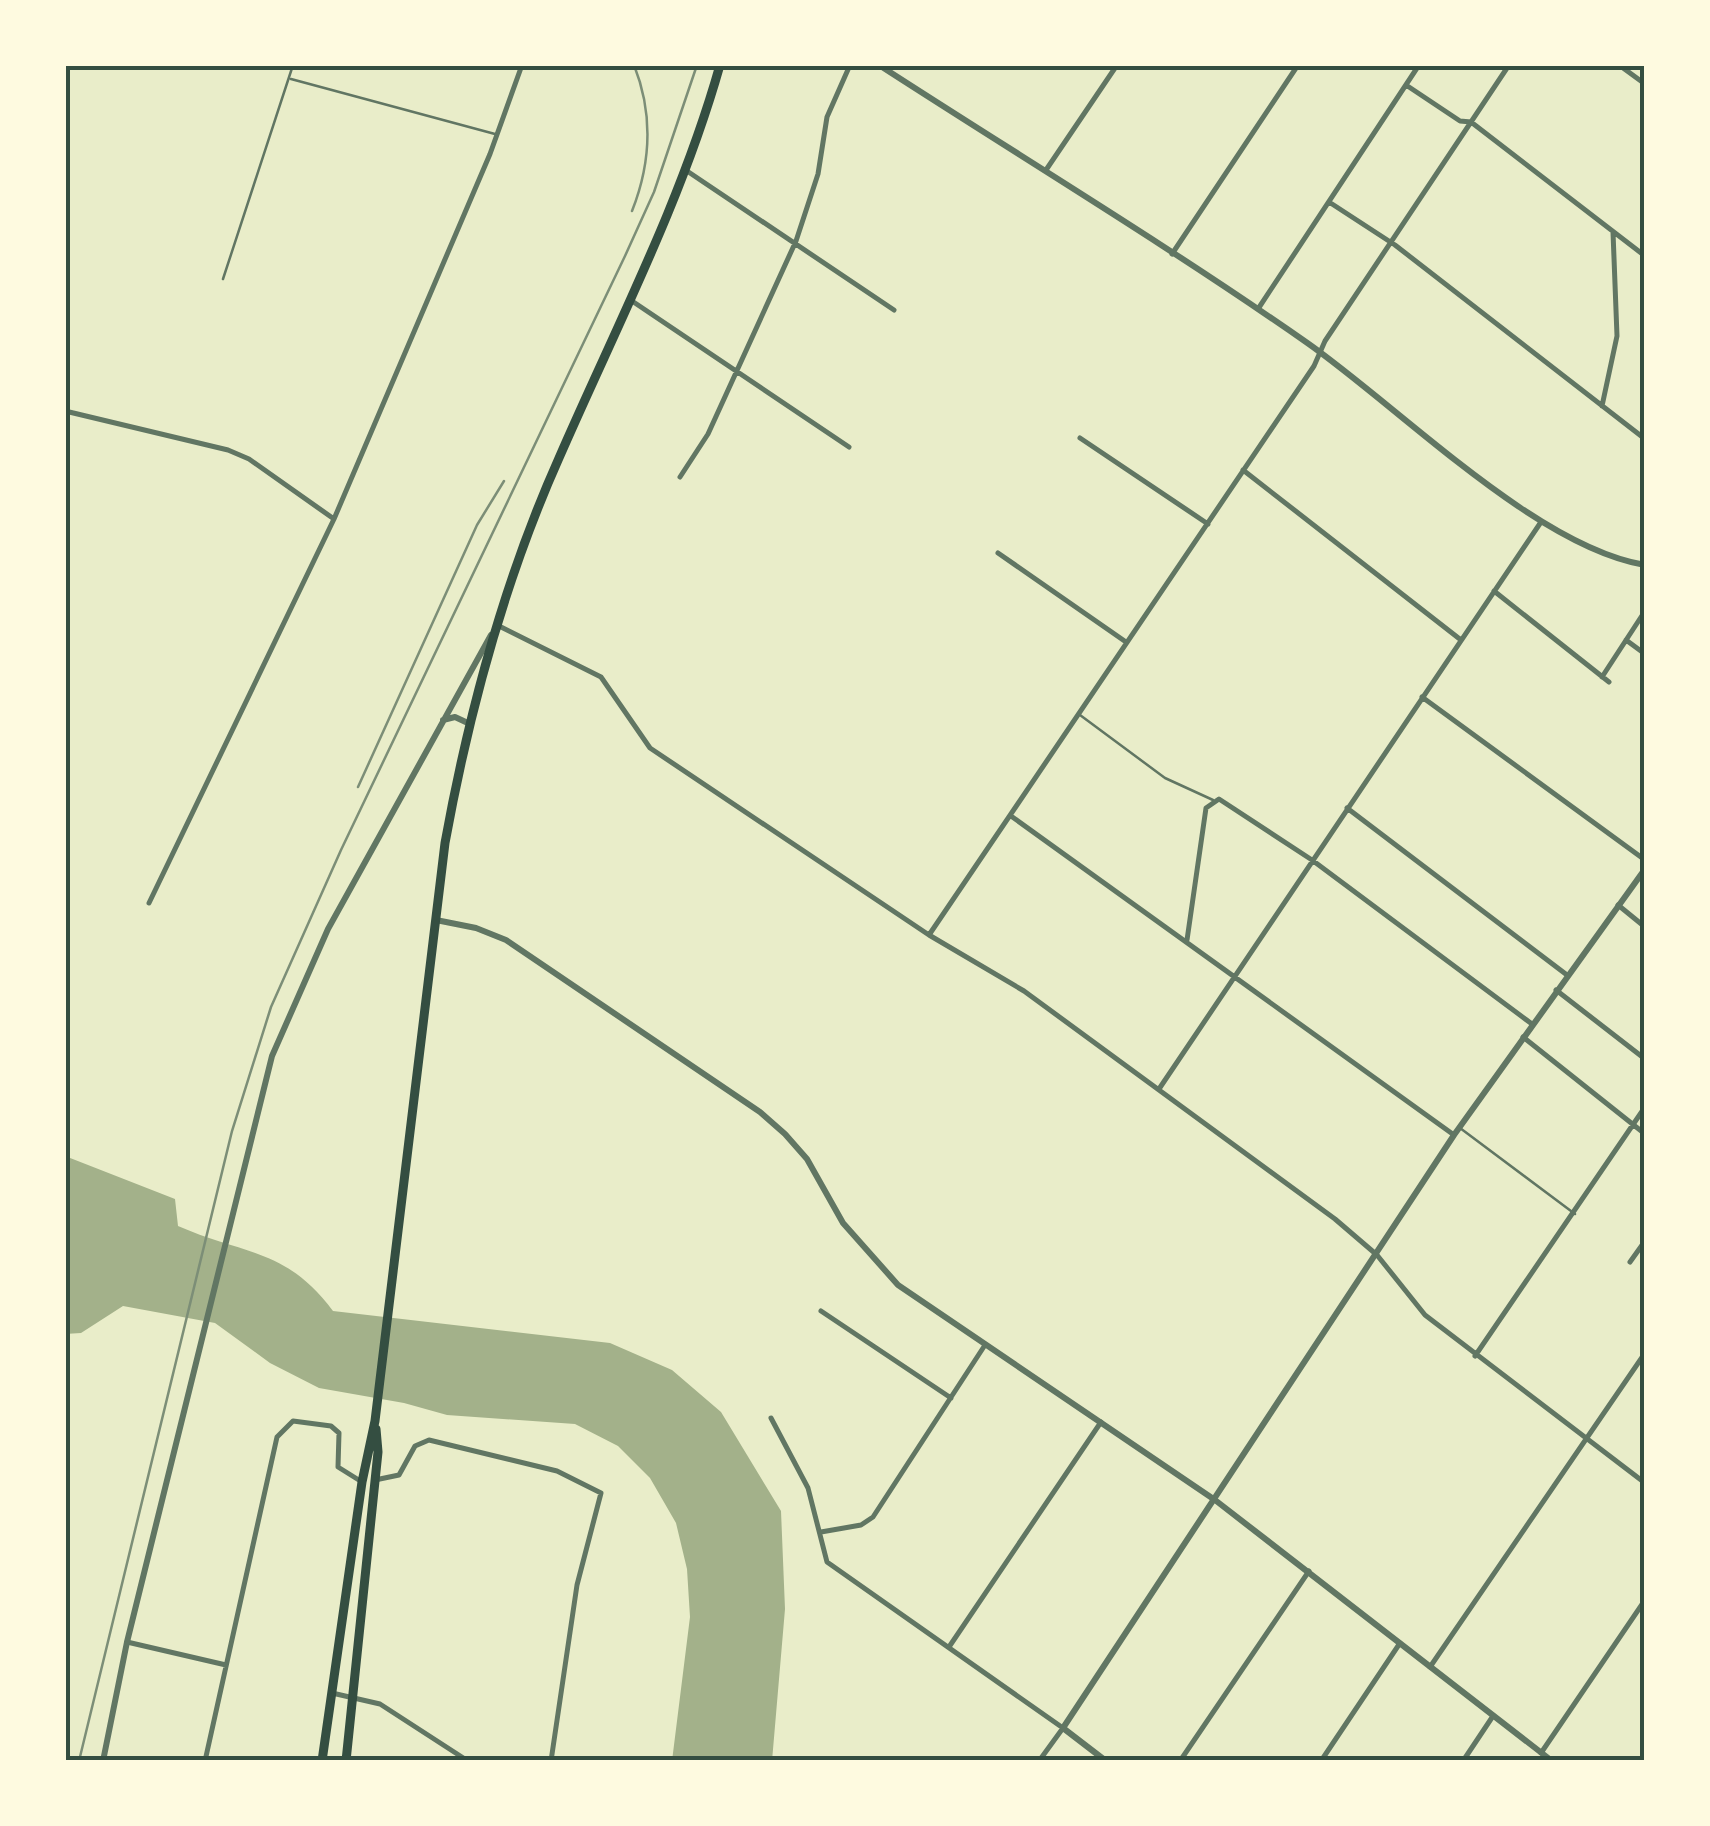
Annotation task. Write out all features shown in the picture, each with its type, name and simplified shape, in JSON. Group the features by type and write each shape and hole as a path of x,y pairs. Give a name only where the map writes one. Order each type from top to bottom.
{"main road":[{"path":"346,1761 375,1480 376,1421 435,920 445,843 470,724 496,625 558,459 687,170 720,65"},
{"path":"322,1761 362,1482 376,1421"}],"street":[{"path":"149,903 334,518 498,135 522,65"},
{"path":"680,477 708,434 796,242 818,174 827,117 850,65"},
{"path":"879,65 1320,352 1541,522 1588,549 1645,565"},
{"path":"1044,173 1117,65"},
{"path":"1172,256 1298,65"},
{"path":"1257,310 1420,65"},
{"path":"929,935 1208,524 1508,65"},
{"path":"1619,65 1645,84"},
{"path":"1406,85 1460,120 1471,122 1645,256"},
{"path":"687,170 894,310"},
{"path":"1329,202 1389,243 1645,439"},
{"path":"1602,406 1616,336 1613,232"},
{"path":"632,300 849,447"},
{"path":"65,411 238,454 334,518"},
{"path":"1080,438 1208,524"},
{"path":"1243,470 1460,640"},
{"path":"1158,1090 1541,522"},
{"path":"998,553 1126,642"},
{"path":"1494,590 1609,682"},
{"path":"1602,677 1645,611"},
{"path":"104,1761 128,1642 272,1056 328,929 496,625 601,677 650,748 929,935 1020,989 1336,1219 1378,1256 1426,1315 1645,1483"},
{"path":"1626,640 1645,654"},
{"path":"1422,697 1645,860"},
{"path":"438,724 450,716 470,724"},
{"path":"1187,940 1206,808 1213,800 1226,800 1532,1024"},
{"path":"1347,808 1567,975"},
{"path":"1011,816 1457,1132"},
{"path":"1039,1761 1457,1132 1645,869"},
{"path":"1618,905 1645,927"},
{"path":"435,920 476,928 506,940 760,1112 807,1160 843,1223 898,1285 1215,1500 1552,1761"},
{"path":"1556,990 1645,1059"},
{"path":"1523,1037 1645,1134"},
{"path":"1475,1356 1645,1107"},
{"path":"1630,1262 1645,1240"},
{"path":"821,1312 950,1398"},
{"path":"822,1532 861,1524 872,1517 986,1345"},
{"path":"1430,1666 1645,1352"},
{"path":"771,1418 808,1488 822,1532 824,1554 833,1568 1106,1761"},
{"path":"206,1761 274,1447 284,1427 302,1419 337,1430 338,1467 362,1482"},
{"path":"948,1648 1102,1422"},
{"path":"375,1480 399,1476 415,1446 429,1440 557,1471 601,1492 577,1585 551,1761"},
{"path":"1180,1761 1309,1571"},
{"path":"1541,1753 1645,1600"},
{"path":"128,1642 226,1665"},
{"path":"1320,1761 1400,1643"},
{"path":"332,1693 352,1696 397,1714 468,1761"},
{"path":"1462,1761 1493,1716"}],"lane":[{"path":"223,278 294,65"},
{"path":"289,78 498,135"},
{"path":"1079,714 1165,778 1213,800"},
{"path":"1457,1132 1575,1214"}],"shaded area":[{"path":"65,1156 175,1199 178,1226 281,1264 316,1290 333,1311 610,1343 672,1370 721,1412 781,1511 785,1609 772,1761 672,1761 690,1617 687,1569 676,1523 650,1478 618,1446 575,1424 447,1415 319,1388 270,1363 215,1323 123,1306 81,1333 65,1334"}],"railway":[{"path":"632,211 643,175 647,138 644,101 634,65"},
{"path":"79,1761 232,1131 271,1007 341,850 654,192 697,65"},
{"path":"358,787 477,525 504,481"}]}
